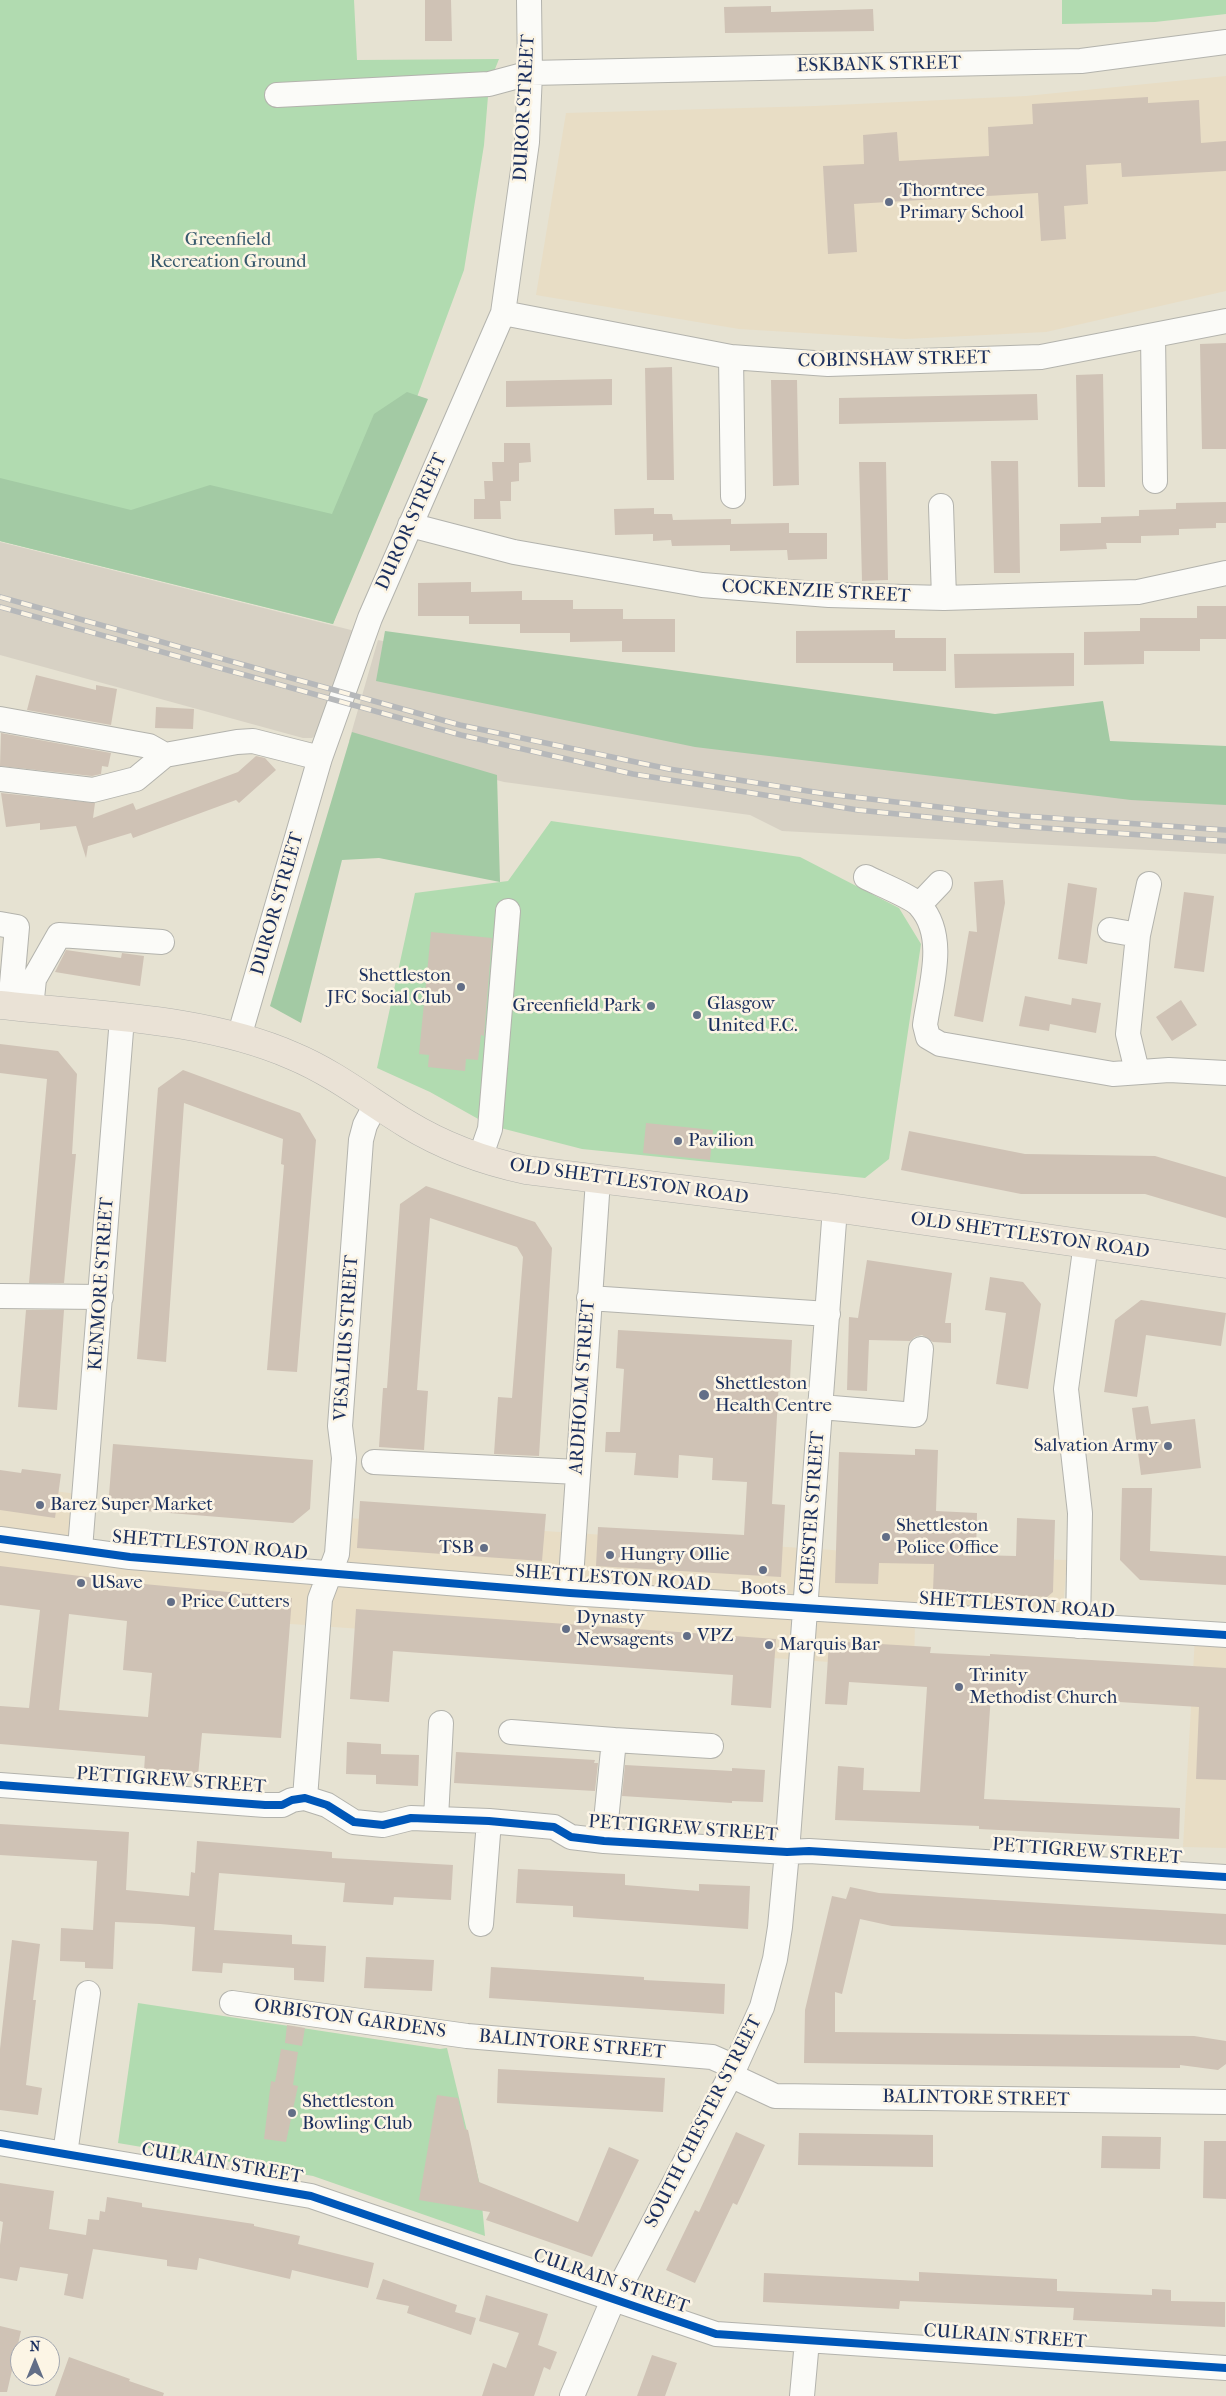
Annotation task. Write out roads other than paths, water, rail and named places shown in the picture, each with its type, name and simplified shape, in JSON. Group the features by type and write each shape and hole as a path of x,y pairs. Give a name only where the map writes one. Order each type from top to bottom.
{"main road":[{"name":"OLD SHETTLESTON ROAD","path":"14,1006 174,1024 240,1037 295,1056 335,1078 433,1138 480,1158 526,1170 835,1208 1226,1264"}],"street":[{"name":"DUROR STREET","path":"240,1037 320,758 370,618 503,313 527,142 530,73 530,0"},
{"name":"ESKBANK STREET","path":"277,95 488,84 530,73 1081,61 1226,42"},
{"name":"COBINSHAW STREET","path":"503,313 731,357 828,364 1041,357 1226,321"},
{"path":"1154,336 1155,482"},
{"path":"731,357 733,496"},
{"path":"941,506 944,598"},
{"name":"COCKENZIE STREET","path":"410,525 514,552 702,585 829,595 944,598 1138,592 1226,573"},
{"path":"0,719 149,746 165,755"},
{"path":"0,779 93,790 136,779 165,755 237,742 253,741 320,758"},
{"path":"866,878 920,904 930,921 936,948 924,1025 928,1037 940,1044 1004,1057 1113,1074 1137,1071 1226,1072"},
{"path":"920,904 940,883"},
{"path":"1137,1071 1128,1034 1138,935 1149,884"},
{"path":"480,1158 490,1130 508,911"},
{"path":"0,924 17,927 14,1006"},
{"path":"1110,930 1138,935"},
{"path":"14,1006 34,979 59,935 162,942"},
{"name":"KENMORE STREET","path":"80,1549 122,1018"},
{"name":"VESALIUS STREET","path":"305,1798 320,1599 337,1554 343,1468 340,1426 361,1140 365,1125 376,1104"},
{"name":"ARDHOLM STREET","path":"570,1593 598,1180"},
{"name":"CHESTER STREET","path":"805,1608 835,1208"},
{"path":"1078,1626 1080,1513 1066,1389 1086,1243"},
{"path":"0,1296 101,1297"},
{"path":"589,1298 828,1314"},
{"path":"821,1407 915,1414 921,1349"},
{"path":"374,1462 578,1472"},
{"name":"SHETTLESTON ROAD","path":"0,1539 130,1557 570,1593 1226,1635"},
{"name":"SOUTH CHESTER STREET","path":"572,2396 613,2300 733,2071 762,2008 775,1959 787,1852 805,1608"},
{"path":"436,1818 441,1723"},
{"path":"512,1732 711,1746"},
{"path":"604,1841 614,1740"},
{"name":"PETTIGREW STREET","path":"0,1785 265,1805 282,1805 292,1800 305,1798 327,1805 354,1822 383,1824 411,1818 489,1821 554,1827 571,1837 604,1841 787,1852 809,1851 1226,1877"},
{"path":"481,1924 489,1821"},
{"path":"65,2154 88,1993"},
{"name":"ORBISTON GARDENS","path":"232,2003 467,2036"},
{"name":"BALINTORE STREET","path":"467,2036 712,2057 774,2096 1226,2102"},
{"name":"CULRAIN STREET","path":"0,2143 311,2196 716,2334 1226,2368"},
{"path":"802,2396 807,2341"}],"railway":[{"path":"0,597 460,725 669,769 827,794 1008,815 1226,830"},
{"path":"0,607 461,735 633,774 858,810 1016,826 1226,841"}],"place":[{"name":"Thorntree Primary School","path":"889,202"},
{"name":"Shettleston JFC Social Club","path":"461,987"},
{"name":"Greenfield Park","path":"651,1006"},
{"name":"Glasgow United F.C.","path":"697,1015"},
{"name":"Pavilion","path":"678,1141"},
{"name":"Shettleston Health Centre","path":"704,1395"},
{"name":"Salvation Army","path":"1168,1446"},
{"name":"Barez Super Market","path":"40,1505"},
{"name":"Shettleston Police Office","path":"886,1537"},
{"name":"TSB","path":"484,1548"},
{"name":"Hungry Ollie","path":"610,1555"},
{"name":"Boots","path":"763,1570"},
{"name":"USave","path":"81,1583"},
{"name":"Price Cutters","path":"171,1602"},
{"name":"Dynasty Newsagents","path":"566,1629"},
{"name":"VPZ","path":"687,1636"},
{"name":"Marquis Bar","path":"769,1645"},
{"name":"Trinity Methodist Church","path":"959,1687"},
{"name":"Shettleston Bowling Club","path":"292,2113"}],"park label":[{"name":"Greenfield Recreation Ground","path":"228,251"}]}
